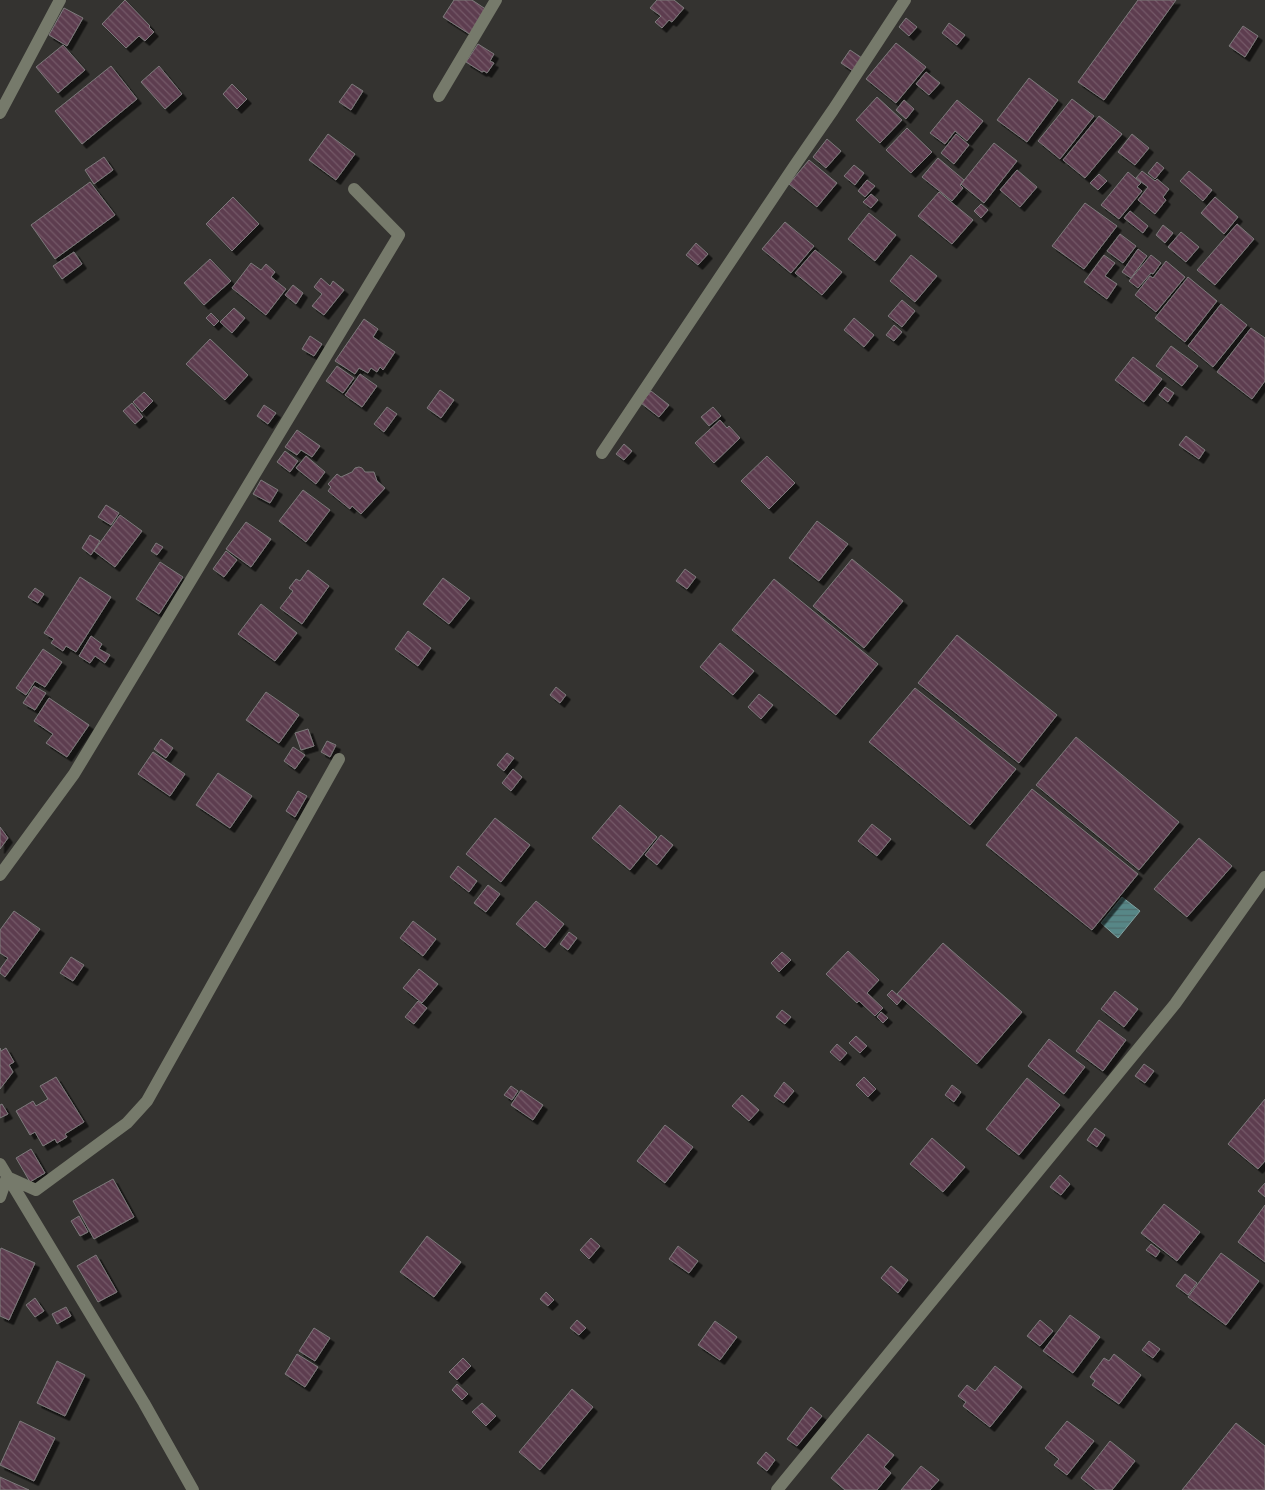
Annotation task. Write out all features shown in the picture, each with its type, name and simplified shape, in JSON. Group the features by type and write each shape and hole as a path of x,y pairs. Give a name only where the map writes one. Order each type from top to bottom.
{"street":[{"path":"0,113 60,0"},
{"path":"440,96 496,0"},
{"path":"602,453 905,0"},
{"path":"0,874 74,774 399,235 354,189"},
{"path":"7,1177 36,1190 127,1123 147,1101 339,759"},
{"path":"777,1490 1175,1004 1265,877"},
{"path":"0,1164 144,1403 193,1490"},
{"path":"0,1197 7,1177"}],"water":[{"path":"1122,897 1140,911 1118,938 1101,923"}],"building":[{"path":"125,0 154,32 145,41 139,36 126,48 102,24"},
{"path":"454,0 472,0 487,10 471,35 443,17"},
{"path":"657,0 674,0 684,8 672,22 669,20 662,28 655,22 661,16 650,8"},
{"path":"1138,0 1176,0 1104,100 1078,82"},
{"path":"64,8 83,18 67,46 49,35"},
{"path":"906,18 917,27 909,36 899,27"},
{"path":"949,23 965,35 957,45 942,33"},
{"path":"1243,26 1258,36 1245,57 1229,46"},
{"path":"896,43 926,67 896,103 866,79"},
{"path":"478,44 494,54 490,61 494,63 487,73 466,62"},
{"path":"63,45 85,70 58,93 36,67"},
{"path":"850,50 862,58 853,71 841,63"},
{"path":"111,66 137,99 82,144 55,111"},
{"path":"159,66 182,94 165,109 141,82"},
{"path":"926,72 940,83 929,95 916,84"},
{"path":"1029,78 1058,100 1027,142 997,120"},
{"path":"232,84 247,99 237,109 223,94"},
{"path":"352,84 363,91 351,110 339,102"},
{"path":"877,97 902,120 880,143 856,120"},
{"path":"1072,99 1094,116 1060,159 1038,141"},
{"path":"904,100 914,109 906,119 896,110"},
{"path":"957,100 983,121 967,141 955,131 945,144 930,133"},
{"path":"1099,116 1122,134 1085,178 1063,160"},
{"path":"907,128 932,152 911,173 886,150"},
{"path":"328,134 355,154 336,180 309,160"},
{"path":"956,134 969,145 954,164 941,153"},
{"path":"1132,134 1149,148 1135,165 1118,152"},
{"path":"827,139 841,151 826,168 813,157"},
{"path":"994,143 1017,161 984,203 961,184"},
{"path":"104,157 113,170 94,184 85,170"},
{"path":"938,158 964,180 960,185 963,188 952,201 922,177"},
{"path":"809,160 837,183 817,207 789,184"},
{"path":"1157,162 1164,168 1155,179 1148,173"},
{"path":"854,165 864,173 855,185 844,176"},
{"path":"1017,170 1037,187 1020,207 1000,190"},
{"path":"1142,171 1155,181 1157,179 1169,189 1163,197 1166,200 1155,214 1138,200 1148,187 1136,178"},
{"path":"1189,171 1212,190 1203,201 1180,181"},
{"path":"1128,172 1141,183 1137,187 1142,191 1119,219 1101,205"},
{"path":"1099,174 1107,181 1098,190 1090,183"},
{"path":"867,180 875,186 865,197 858,191"},
{"path":"90,182 115,215 55,259 31,225"},
{"path":"939,192 973,220 952,244 918,216"},
{"path":"871,194 878,200 871,208 863,202"},
{"path":"233,197 259,224 232,251 206,224"},
{"path":"1215,197 1238,217 1224,234 1201,213"},
{"path":"1085,203 1117,226 1084,269 1052,246"},
{"path":"981,204 988,210 981,218 974,211"},
{"path":"1130,211 1148,226 1143,233 1124,218"},
{"path":"869,213 896,235 875,261 848,239"},
{"path":"785,222 814,246 791,273 762,249"},
{"path":"1237,224 1254,239 1215,285 1197,270"},
{"path":"1163,225 1173,233 1165,243 1156,235"},
{"path":"1181,232 1199,247 1186,262 1168,247"},
{"path":"1120,234 1136,246 1123,263 1107,251"},
{"path":"696,243 708,254 698,265 686,255"},
{"path":"1138,249 1147,256 1131,278 1122,272"},
{"path":"815,250 842,272 822,295 795,273"},
{"path":"74,252 82,264 62,279 53,266"},
{"path":"911,255 937,276 915,302 890,281"},
{"path":"1104,255 1115,263 1105,276 1117,284 1107,299 1084,282"},
{"path":"1151,255 1161,263 1153,274 1151,273 1138,288 1129,281"},
{"path":"210,259 231,281 204,305 184,283"},
{"path":"1166,261 1185,277 1156,312 1135,295 1150,276 1153,278"},
{"path":"251,263 261,270 266,264 275,272 271,277 286,289 266,315 232,288"},
{"path":"1188,277 1217,301 1185,342 1155,318"},
{"path":"321,278 330,286 333,281 344,290 324,315 312,306 322,294 314,287"},
{"path":"293,285 303,293 296,304 285,295"},
{"path":"902,300 915,311 902,327 888,316"},
{"path":"1221,304 1247,325 1213,367 1188,346"},
{"path":"234,308 245,318 232,333 220,322"},
{"path":"211,313 219,321 214,326 206,318"},
{"path":"854,318 874,335 864,347 844,330"},
{"path":"364,319 378,329 373,337 395,352 383,370 380,367 377,372 371,368 368,373 359,368 355,374 335,361"},
{"path":"894,325 902,332 894,341 886,335"},
{"path":"1251,328 1265,338 1265,381 1252,399 1217,372"},
{"path":"310,336 322,344 314,356 302,349"},
{"path":"210,339 248,375 225,400 186,364"},
{"path":"1171,346 1198,366 1182,386 1156,366"},
{"path":"1133,357 1162,379 1144,402 1115,380"},
{"path":"337,366 354,378 343,393 326,381"},
{"path":"360,374 377,386 362,407 345,395"},
{"path":"1165,387 1174,393 1168,402 1159,395"},
{"path":"440,390 454,400 441,418 427,408"},
{"path":"651,391 669,405 659,417 641,403"},
{"path":"144,392 153,401 142,412 133,402"},
{"path":"132,403 143,417 135,424 123,411"},
{"path":"264,405 276,413 268,424 257,416"},
{"path":"387,407 397,414 384,432 374,424"},
{"path":"713,407 721,416 709,426 701,417"},
{"path":"720,420 727,428 729,426 740,438 714,463 695,443"},
{"path":"297,430 320,446 312,457 301,450 297,455 285,447"},
{"path":"1186,436 1205,450 1199,459 1179,445"},
{"path":"624,444 632,451 624,460 616,454"},
{"path":"285,451 298,461 290,472 277,462"},
{"path":"306,456 325,472 316,484 296,468"},
{"path":"767,456 795,483 769,509 741,481"},
{"path":"359,467 365,472 374,472 377,481 385,488 361,514 352,506 350,509 328,491 331,487 328,484 337,474 341,477"},
{"path":"261,480 278,490 270,503 253,494"},
{"path":"303,490 330,510 306,542 279,521"},
{"path":"106,505 119,513 111,525 98,517"},
{"path":"120,515 142,531 115,567 94,551"},
{"path":"817,521 848,544 819,581 789,558"},
{"path":"246,522 271,539 251,567 226,549"},
{"path":"90,535 100,541 91,555 82,548"},
{"path":"156,543 163,547 157,555 151,551"},
{"path":"226,551 237,560 224,577 213,569"},
{"path":"852,559 903,601 864,648 813,606"},
{"path":"160,562 183,577 159,614 136,599"},
{"path":"685,569 696,577 687,589 676,581"},
{"path":"308,570 329,586 302,624 280,608 293,591 289,588 296,579 300,581"},
{"path":"80,577 111,597 76,652 66,646 63,651 51,643 54,639 44,633"},
{"path":"443,578 470,598 449,624 423,604"},
{"path":"774,579 878,664 836,715 732,630"},
{"path":"35,588 44,594 38,603 28,597"},
{"path":"261,604 297,633 275,661 238,634"},
{"path":"408,631 431,648 418,666 395,649"},
{"path":"957,635 1057,715 1019,763 918,683"},
{"path":"91,636 102,644 99,649 110,655 105,663 95,656 90,663 79,656"},
{"path":"720,643 754,671 733,695 700,667"},
{"path":"43,649 62,662 45,687 35,681 26,695 16,688"},
{"path":"34,686 46,693 35,710 23,703"},
{"path":"556,687 566,695 560,703 550,695"},
{"path":"915,688 1016,769 970,825 869,742"},
{"path":"266,692 299,715 279,743 246,720"},
{"path":"759,694 773,705 761,719 748,707"},
{"path":"49,698 89,725 67,757 46,743 53,734 34,721"},
{"path":"308,729 314,746 301,750 295,733"},
{"path":"1076,737 1179,822 1139,870 1036,785"},
{"path":"161,739 173,748 166,758 154,749"},
{"path":"327,741 336,745 330,757 321,752"},
{"path":"293,747 305,755 295,769 284,761"},
{"path":"153,752 185,774 170,796 138,774"},
{"path":"507,753 514,758 504,771 497,765"},
{"path":"513,769 522,777 511,791 502,783"},
{"path":"218,773 252,796 230,828 196,805"},
{"path":"1032,789 1138,874 1092,930 986,845"},
{"path":"298,791 307,796 295,817 286,811"},
{"path":"620,805 657,837 630,870 592,838"},
{"path":"495,818 530,845 501,882 466,854"},
{"path":"872,824 891,839 877,856 858,841"},
{"path":"0,827 8,838 0,849"},
{"path":"661,835 673,845 657,865 645,855"},
{"path":"1199,838 1232,866 1187,917 1154,889"},
{"path":"458,866 477,881 469,892 450,877"},
{"path":"488,885 500,894 486,912 474,903"},
{"path":"536,901 564,924 545,948 516,924"},
{"path":"14,911 40,929 5,977 0,973 0,969 8,958 0,953 0,930"},
{"path":"413,921 436,939 423,956 400,938"},
{"path":"569,932 577,938 568,950 560,944"},
{"path":"943,943 1022,1012 977,1064 897,994"},
{"path":"848,951 879,980 867,993 883,1008 875,1016 859,1001 857,1003 826,974"},
{"path":"782,952 791,960 779,972 771,963"},
{"path":"71,957 84,965 73,981 60,973"},
{"path":"419,969 438,984 422,1003 403,988"},
{"path":"892,990 902,999 897,1005 887,995"},
{"path":"1115,991 1138,1009 1124,1027 1101,1009"},
{"path":"418,1001 427,1008 414,1024 405,1017"},
{"path":"782,1010 791,1017 785,1024 776,1017"},
{"path":"881,1012 888,1018 883,1023 877,1017"},
{"path":"1099,1020 1126,1040 1103,1071 1076,1051"},
{"path":"856,1036 867,1046 860,1053 849,1043"},
{"path":"1049,1039 1085,1067 1064,1094 1028,1066"},
{"path":"837,1044 847,1053 840,1061 830,1052"},
{"path":"0,1048 1,1051 6,1048 14,1062 9,1065 13,1072 0,1089"},
{"path":"1144,1064 1154,1071 1145,1083 1135,1076"},
{"path":"56,1077 84,1122 65,1134 67,1137 57,1143 55,1139 43,1146 35,1132 30,1135 16,1111 33,1101 36,1106 48,1099 40,1086"},
{"path":"864,1077 876,1089 868,1097 856,1085"},
{"path":"1027,1078 1060,1105 1019,1155 986,1129"},
{"path":"784,1082 794,1091 784,1103 774,1096"},
{"path":"952,1085 961,1092 954,1102 945,1095"},
{"path":"511,1086 518,1091 512,1100 504,1095"},
{"path":"521,1090 543,1105 533,1120 511,1105"},
{"path":"742,1095 759,1110 749,1121 732,1106"},
{"path":"1265,1099 1265,1161 1258,1169 1228,1144"},
{"path":"2,1104 8,1114 0,1118 0,1105"},
{"path":"665,1125 693,1147 665,1183 637,1161"},
{"path":"1095,1128 1105,1135 1097,1147 1087,1140"},
{"path":"932,1138 965,1167 943,1192 910,1164"},
{"path":"31,1149 45,1173 30,1182 16,1158"},
{"path":"1060,1175 1070,1184 1061,1195 1050,1187"},
{"path":"113,1179 134,1217 94,1239 73,1201"},
{"path":"1265,1183 1265,1197 1258,1191"},
{"path":"1164,1204 1200,1232 1177,1261 1141,1233"},
{"path":"1265,1205 1265,1262 1238,1242"},
{"path":"79,1216 88,1232 80,1236 71,1221"},
{"path":"427,1236 461,1262 434,1297 400,1272"},
{"path":"591,1238 600,1246 589,1259 580,1250"},
{"path":"1151,1244 1160,1251 1156,1257 1146,1250"},
{"path":"678,1246 698,1261 689,1273 669,1259"},
{"path":"1,1248 35,1263 9,1320 0,1316"},
{"path":"1221,1253 1259,1281 1226,1325 1188,1297"},
{"path":"96,1255 117,1292 98,1302 77,1266"},
{"path":"891,1266 908,1280 898,1293 881,1278"},
{"path":"1185,1274 1197,1283 1188,1295 1176,1286"},
{"path":"546,1292 554,1300 548,1306 540,1299"},
{"path":"35,1298 44,1311 35,1317 26,1305"},
{"path":"66,1307 71,1316 57,1324 52,1314"},
{"path":"1070,1315 1100,1337 1073,1373 1043,1351"},
{"path":"577,1320 586,1328 579,1335 570,1328"},
{"path":"1040,1320 1053,1331 1040,1346 1027,1336"},
{"path":"715,1321 737,1337 720,1360 698,1345"},
{"path":"314,1328 330,1338 315,1361 299,1351"},
{"path":"1149,1341 1160,1349 1153,1358 1142,1350"},
{"path":"297,1354 318,1367 305,1387 285,1374"},
{"path":"1114,1354 1141,1375 1119,1404 1092,1385 1095,1381 1090,1377 1104,1358 1109,1361"},
{"path":"463,1358 471,1366 457,1380 449,1372"},
{"path":"57,1361 85,1375 65,1416 37,1403"},
{"path":"995,1366 1022,1387 990,1427 963,1406 966,1402 958,1396 967,1385 975,1391"},
{"path":"457,1384 468,1394 462,1400 452,1390"},
{"path":"572,1389 593,1407 540,1470 519,1452"},
{"path":"482,1403 496,1416 486,1426 472,1412"},
{"path":"811,1407 822,1416 797,1446 787,1439"},
{"path":"20,1421 55,1438 34,1481 0,1465"},
{"path":"1067,1421 1094,1441 1067,1475 1054,1465 1059,1459 1045,1448"},
{"path":"1236,1423 1265,1446 1265,1490 1182,1490"},
{"path":"868,1434 894,1455 884,1467 891,1473 877,1490 845,1490 831,1478"},
{"path":"1110,1441 1135,1461 1112,1490 1096,1490 1081,1478"},
{"path":"766,1452 775,1460 767,1471 757,1463"},
{"path":"921,1466 939,1480 930,1490 901,1490"},
{"path":"0,1477 29,1490 0,1490"}]}
